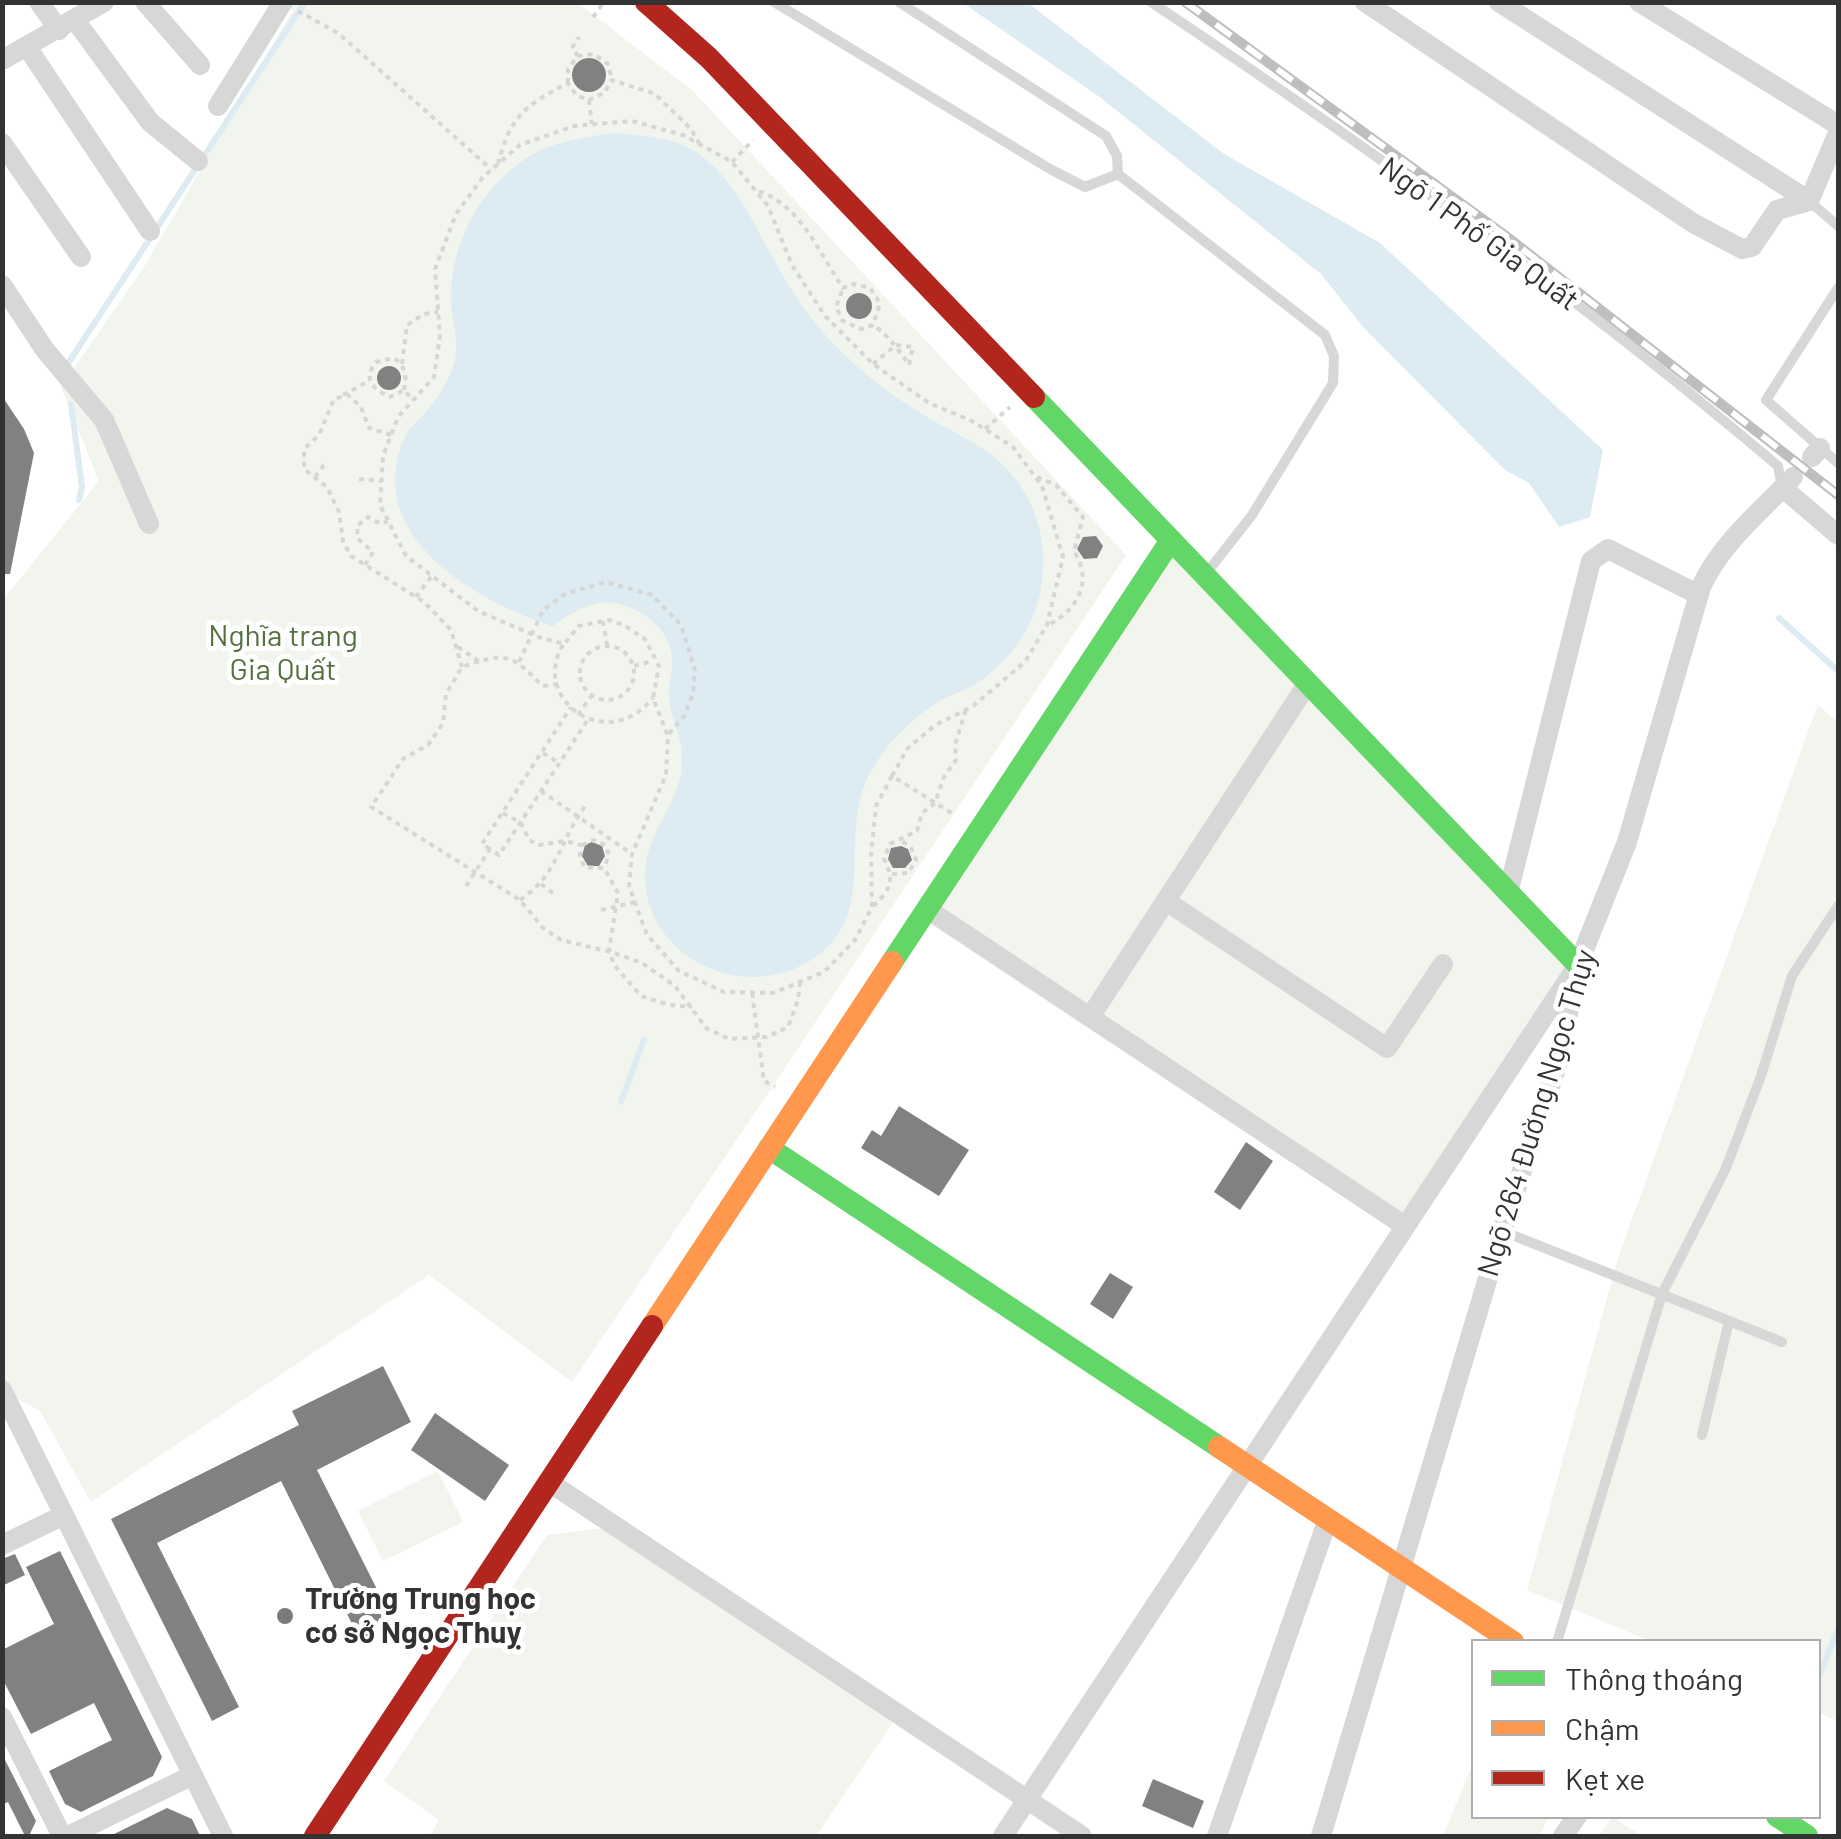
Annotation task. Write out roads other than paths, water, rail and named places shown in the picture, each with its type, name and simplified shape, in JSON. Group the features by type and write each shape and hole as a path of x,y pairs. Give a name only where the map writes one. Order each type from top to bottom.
{"street":[{"path":"39,2 67,25 150,122 198,161"},
{"path":"2,60 104,2"},
{"path":"145,2 200,65"},
{"path":"646,2 710,58 1578,965 1003,1836"},
{"path":"1365,2 1692,223 1742,249 1752,247 1777,210 1809,202"},
{"path":"1500,2 1809,202"},
{"path":"1639,2 1838,125"},
{"path":"218,106 282,3"},
{"path":"27,47 150,231"},
{"path":"1809,202 1838,132"},
{"path":"2,143 81,257"},
{"path":"2,285 45,350 104,420 149,524"},
{"path":"1788,482 1838,535"},
{"name":"Ngõ 264 Đường Ngọc Thụy","path":"1321,1836 1502,1231 1558,1062 1578,965 1627,842 1699,595 1710,566 1788,482"},
{"path":"315,1836 1171,540"},
{"path":"1508,893 1592,560 1608,550 1699,595"},
{"path":"1090,1017 1308,683"},
{"path":"1166,900 1387,1048 1442,964"},
{"path":"927,909 1406,1226"},
{"path":"770,1148 1509,1639"},
{"path":"4,1395 223,1836"},
{"path":"549,1482 1082,1836"},
{"path":"2,1545 64,1514"},
{"path":"1217,1836 1328,1518"},
{"path":"2,1716 11,1750 65,1836 192,1775"},
{"path":"1781,1819 1807,1836"}],"lane":[{"path":"774,2 1084,187 1118,174"},
{"path":"899,2 1106,136 1117,156 1118,174 1325,335 1334,356 1332,383 1252,515 1205,576"},
{"name":"Ngõ 1 Phố Gia Quất","path":"1151,2 1334,128 1667,373 1778,466 1788,482"},
{"path":"1809,202 1838,226"},
{"path":"1838,288 1766,400 1816,452 1838,462"},
{"path":"1558,1639 1662,1294 1726,1168 1761,1076 1792,976 1838,906"},
{"path":"1502,1231 1782,1342"},
{"path":"1702,1434 1729,1320"}],"waterway":[{"path":"67,365 305,2"},
{"path":"71,404 82,487 79,500"},
{"path":"1779,618 1838,671"},
{"path":"621,1102 644,1039"},
{"path":"1821,1672 1838,1629"}],"railway":[{"path":"1185,2 1506,236 1838,495"}],"place":[{"name":"Trường Trung học cơ sở Ngọc Thuỵ","path":"285,1616"}],"park label":[{"name":"Nghĩa trang Gia Quất","path":"283,653"}]}
